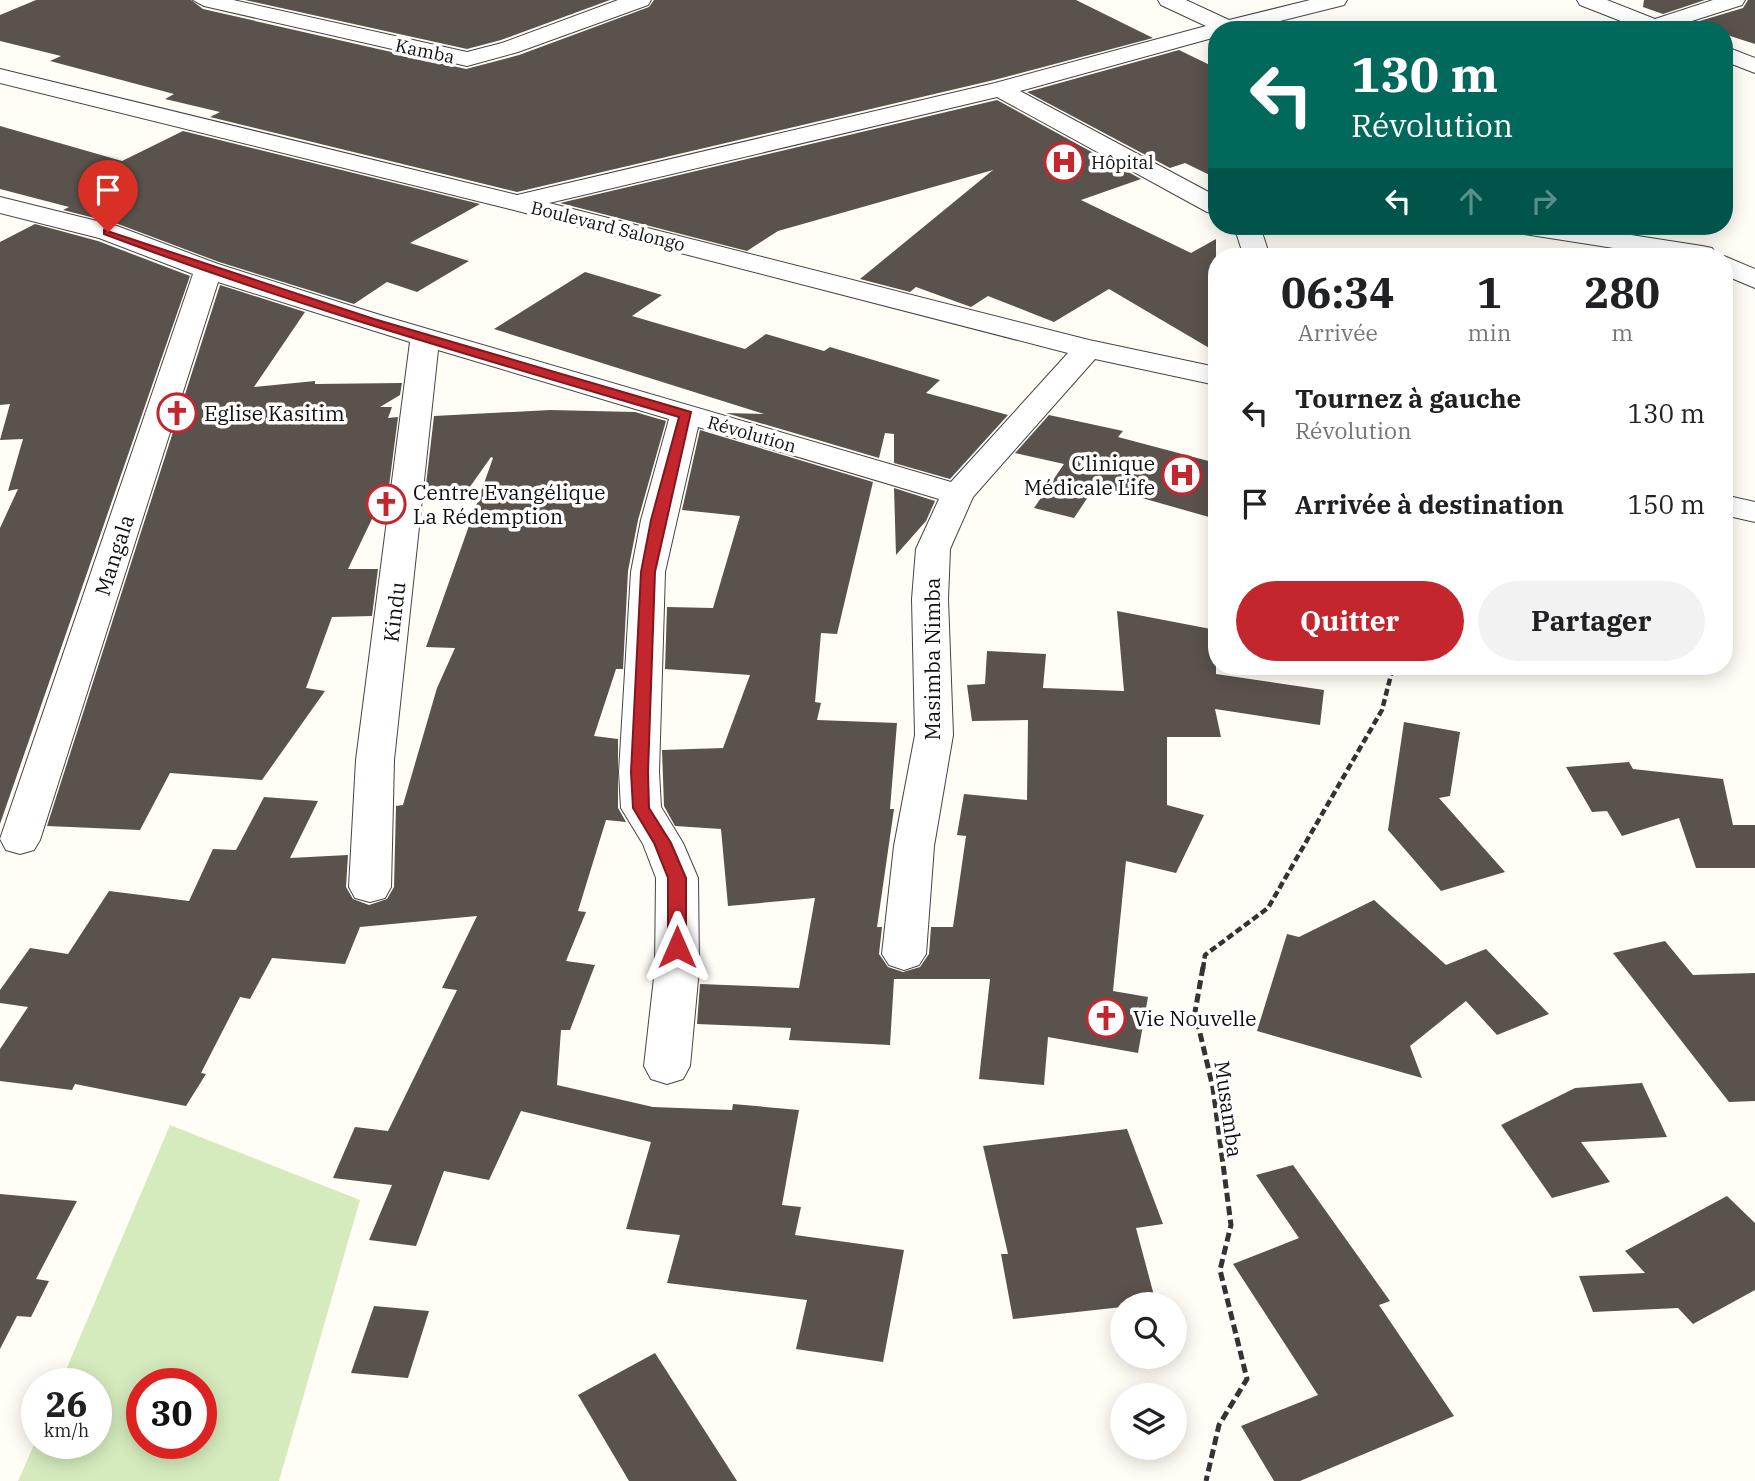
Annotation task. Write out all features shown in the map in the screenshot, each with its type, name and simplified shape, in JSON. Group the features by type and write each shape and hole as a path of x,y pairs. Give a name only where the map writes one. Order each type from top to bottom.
{"street":[{"name":"Kamba","path":"204,0 467,59 486,55 595,13 640,0"},
{"path":"238,8 259,0"},
{"path":"1169,0 1208,22"},
{"path":"1252,21 1336,0"},
{"path":"1588,0 1642,21"},
{"path":"1678,21 1734,0"},
{"path":"518,203 1000,89 1208,32"},
{"path":"1733,57 1755,66"},
{"name":"Boulevard Salongo","path":"0,76 518,203 1088,349 1208,374"},
{"path":"1000,89 1208,202"},
{"name":"Révolution","path":"0,205 108,232 208,270 425,338 958,494"},
{"path":"1577,235 1653,248"},
{"path":"1663,235 1691,248"},
{"path":"1733,268 1755,279"},
{"name":"Mangala","path":"20,840 208,270"},
{"name":"Kindu","path":"370,887 375,760 425,338"},
{"path":"958,494 1088,349"},
{"path":"667,1066 677,970 677,878 663,843 641,808 639,772 648,572 658,520 686,415"},
{"name":"Masimba Nimba","path":"904,954 914,846 934,735 930,599 933,549 951,503 958,494"},
{"path":"1733,507 1755,512"}],"path":[{"name":"Musamba","path":"1206,1481 1219,1425 1247,1379 1220,1270 1231,1225 1213,1088 1195,1012 1205,955 1268,908 1382,710 1391,675"}],"green space":[{"path":"170,1125 360,1200 279,1481 18,1481 28,1459 112,1459 112,1368 67,1368"}],"building":[{"path":"36,0 191,0 203,9 466,69 519,55 649,7 654,0 1076,0 1153,38 994,80 517,192 210,117 220,112 165,99 174,94 50,61 61,56 0,41 0,15"},
{"path":"245,0 610,0 501,40 467,49"},
{"path":"1644,0 1705,0 1663,14 1643,7"},
{"path":"1748,0 1755,0 1755,44 1733,37 1733,21 1700,21 1743,8"},
{"path":"1179,50 1208,64 1208,174 1185,163 1170,168 1027,92"},
{"path":"997,100 1141,179 1081,200 1191,253 1216,239 1216,248 1208,248 1208,347 1109,289 1054,322 988,296 971,307 916,287 910,292 860,279 993,170 778,231 747,251 560,203"},
{"path":"0,126 122,161 183,131 480,204 410,243 469,261 417,292 387,282 354,304 219,262 118,224 63,210 69,207 0,189"},
{"path":"35,224 98,241 190,276 0,824 0,528 18,489 8,491 23,439 0,440 10,404 0,405 0,242"},
{"path":"585,272 662,295 632,316 745,349 766,334 824,351 830,347 940,380 926,393 1008,415 950,479 894,463 894,434 885,433 879,458 726,413 764,414 494,329"},
{"path":"220,285 305,312 254,387 315,381 315,384 402,383 400,395 380,407 392,407 388,418 398,417 388,494 384,494 348,569 378,569 372,616 332,617 306,688 325,691 262,780 170,773 140,830 47,826"},
{"path":"550,410 635,412 666,421 638,520 628,571 623,669 616,669 594,736 618,739 618,808 626,822 606,820 578,911 586,912 566,961 595,965 570,1030 561,1030 557,1085 653,1107 732,1110 733,1104 799,1110 782,1205 801,1207 795,1235 904,1250 883,1362 796,1349 807,1300 667,1283 680,1235 626,1229 651,1142 521,1111 489,1180 444,1171 416,1246 369,1240 392,1185 333,1178 355,1127 388,1131 457,990 442,988 477,916 360,927 345,964 272,958 250,999 240,997 201,1073 206,1074 186,1106 75,1084 72,1090 0,1081 0,1049 28,1007 0,1003 0,990 30,948 68,954 109,891 189,901 213,849 236,850 264,797 318,801 290,858 348,855 346,887 353,899 369,905 387,899 394,887 396,806 403,805 437,688 455,648 426,647 493,458 491,457 467,491 425,493 434,416"},
{"path":"1049,415 1123,431 1118,437 1208,461 1208,517 1096,485 1074,518 1034,508 1064,464 1015,453"},
{"path":"700,430 873,482 837,634 821,633 815,702 821,703 817,720 897,723 890,809 894,809 877,927 882,927 879,954 888,967 903,972 920,967 929,954 931,927 953,927 966,836 957,835 964,794 1027,800 1028,720 972,721 967,685 985,684 987,651 1046,654 1043,688 1124,691 1117,611 1208,628 1208,675 1324,690 1320,725 1215,709 1221,737 1167,737 1167,805 1204,815 1176,873 1126,861 1113,991 1148,997 1138,1053 1048,1037 1044,1085 979,1079 990,979 894,979 890,1045 789,1040 791,1028 697,1024 700,984 799,988 815,898 728,906 721,829 675,826 664,806 662,750 723,748 750,675 665,669 667,607 713,608 740,516 682,510"},
{"path":"894,488 935,501 926,521 896,555"},
{"path":"1404,722 1460,732 1450,796 1439,798 1505,872 1441,891 1388,830"},
{"path":"1629,762 1633,769 1723,779 1733,825 1755,825 1755,868 1696,868 1679,818 1622,836 1607,811 1592,812 1566,767"},
{"path":"1374,900 1446,965 1486,949 1549,1014 1497,1035 1466,1001 1410,1046 1422,1078 1257,1031 1287,934 1299,937"},
{"path":"1665,941 1693,975 1755,973 1755,1101 1729,1102 1613,953"},
{"path":"1642,1083 1667,1137 1581,1142 1610,1182 1552,1198 1501,1125 1575,1088"},
{"path":"1127,1129 1163,1224 1136,1228 1153,1292 1110,1292 1110,1308 1013,1319 1001,1254 1008,1254 983,1146"},
{"path":"1293,1165 1390,1301 1379,1305 1454,1416 1300,1481 1274,1481 1241,1426 1318,1395 1233,1264 1299,1238 1256,1175"},
{"path":"0,1194 77,1201 36,1279 49,1281 31,1317 17,1316 0,1349"},
{"path":"1727,1196 1755,1223 1755,1290 1693,1324 1678,1308 1593,1312 1579,1276 1645,1273 1625,1251"},
{"path":"374,1306 429,1311 408,1378 351,1373"},
{"path":"655,1353 737,1481 629,1481 578,1395"}],"place":[{"name":"Hôpital","path":"1064,162"},
{"name":"Eglise Kasitim","path":"177,413"},
{"name":"Clinique Médicale Life","path":"1182,475"},
{"name":"Centre Evangélique La Rédemption","path":"386,504"},
{"name":"Vie Nouvelle","path":"1106,1018"}],"route":[{"path":"108,232 208,270 686,415 658,520 648,572 639,772 641,808 663,843 677,878 677,947"}]}
